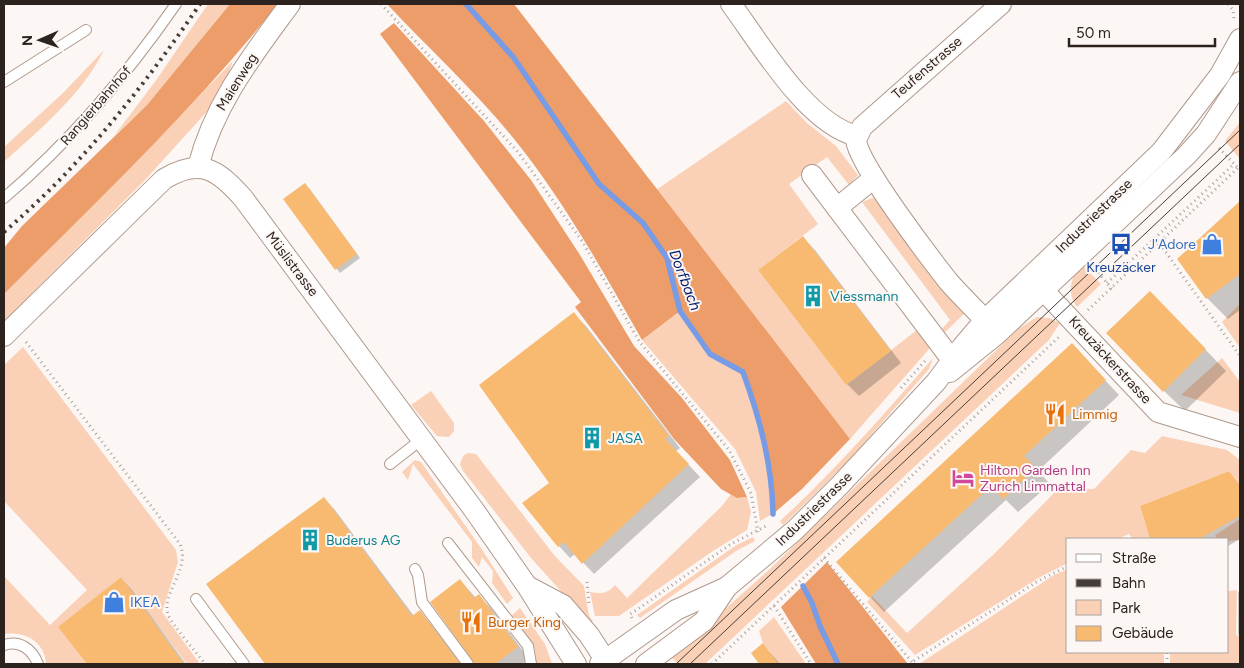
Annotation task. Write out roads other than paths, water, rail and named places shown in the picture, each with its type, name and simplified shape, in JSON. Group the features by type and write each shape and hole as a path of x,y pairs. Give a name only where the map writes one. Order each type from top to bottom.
{"street":[{"name":"Maienweg","path":"198,167 204,144 219,108 244,67 290,4"},
{"path":"731,4 797,94 811,108 856,138 860,154 874,178 949,282 985,320"},
{"name":"Teufenstrasse","path":"856,138 862,127 902,90 1001,4"},
{"name":"Industriestrasse","path":"604,663 676,610 727,587 795,530 936,382 985,320 1161,152 1220,75 1240,39"},
{"name":"Industriestrasse","path":"936,382 971,357 1044,291 1186,156 1206,134 1240,82"},
{"path":"4,336 156,186 180,170 198,167"},
{"name":"Müslistrasse","path":"198,167 220,174 243,198 422,439 527,586 576,664"},
{"path":"812,175 952,360"},
{"path":"837,208 874,178"},
{"name":"Kreuzäckerstrasse","path":"1044,291 1158,412 1240,437"},
{"name":"Müslistrasse","path":"527,586 563,605 589,635 604,663"},
{"name":"Industriestrasse","path":"646,664 704,621 727,587"}],"lane":[{"name":"Rangierbahnhof","path":"4,198 59,148 92,114 137,60 176,4"},
{"path":"4,82 86,30"},
{"path":"390,464 422,439"},
{"path":"448,543 528,646 531,664"},
{"path":"415,569 422,602 468,664"},
{"path":"196,599 244,664"},
{"path":"5,644 23,646 35,657 38,664"}],"waterway":[{"name":"Dorfbach","path":"466,4 514,58 599,184 643,223 667,258 680,311 710,354 743,372 755,407 768,459 773,514"},
{"name":"Dorfbach","path":"803,586 838,664"}],"tram line":[{"path":"676,664 1240,130"},
{"path":"690,664 1240,144"}],"railway":[{"path":"4,232 59,180 110,125 156,66 200,4"}],"place":[{"name":"Kreuzäcker","path":"1121,244"},
{"name":"J'Adore","path":"1212,244"},
{"name":"Viessmann","path":"813,296"},
{"name":"Limmig","path":"1055,414"},
{"name":"JASA","path":"592,438"},
{"name":"Hilton Garden Inn Zurich Limmattal","path":"963,478"},
{"name":"Buderus AG","path":"310,540"},
{"name":"IKEA","path":"114,602"},
{"name":"Burger King","path":"471,622"}]}
